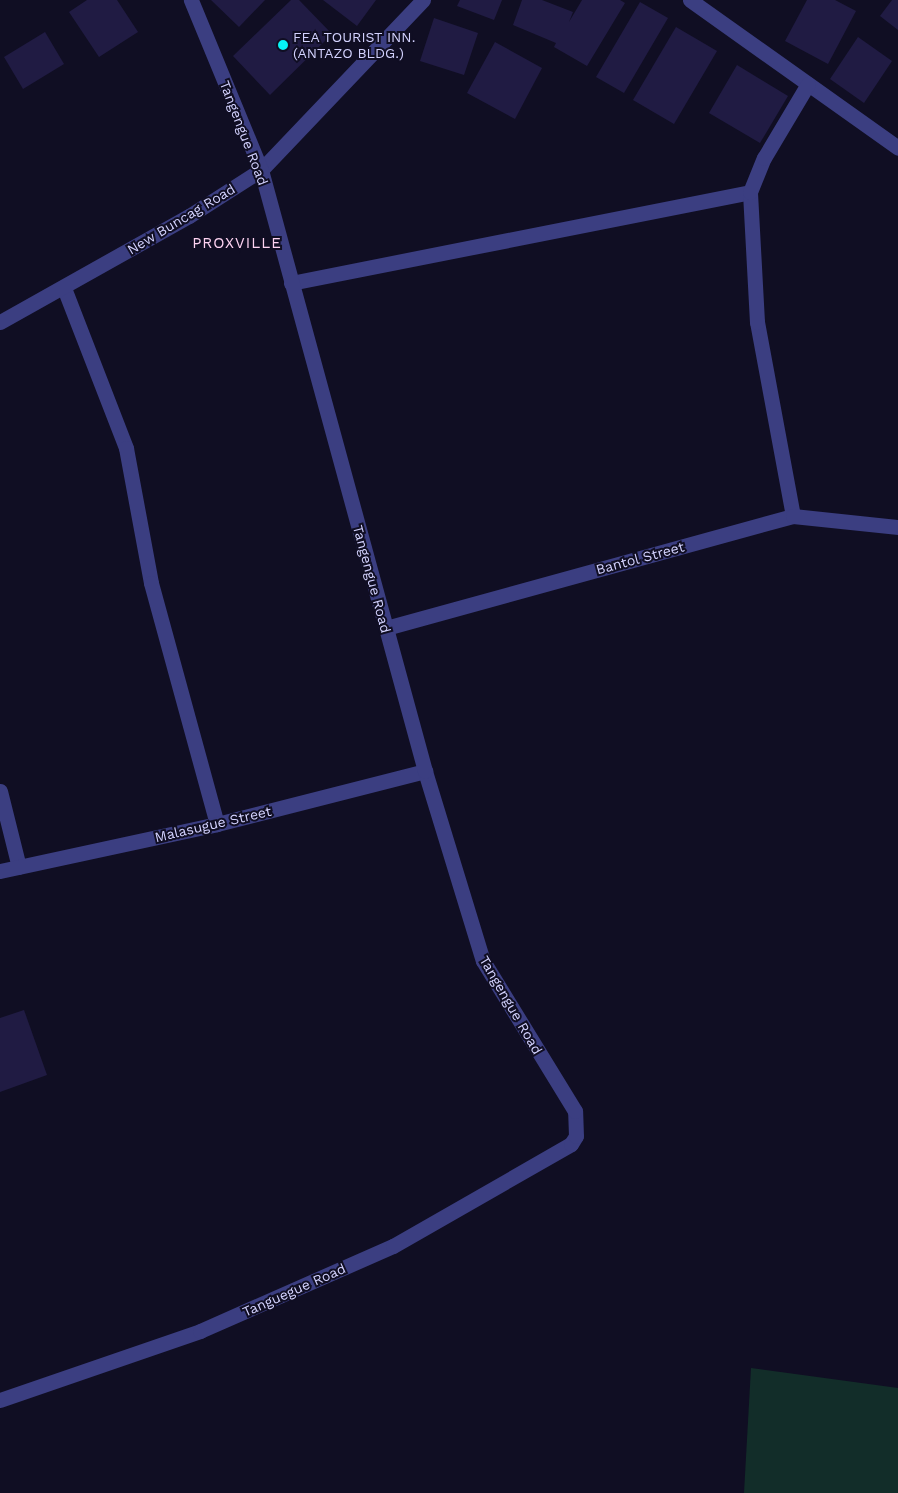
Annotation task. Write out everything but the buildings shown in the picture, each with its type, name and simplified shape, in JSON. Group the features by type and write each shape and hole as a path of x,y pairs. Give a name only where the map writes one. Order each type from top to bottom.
{"street":[{"name":"Tangengue Road","path":"191,0 261,170 425,771 483,961 575,1111 576,1136 571,1144"},
{"name":"New Buncag Road","path":"0,322 64,288 261,170 423,0"},
{"path":"690,0 898,148"},
{"path":"793,516 757,322 750,192 764,158 808,84"},
{"path":"291,284 750,192"},
{"path":"64,288 126,448 151,583 217,824"},
{"name":"Bantol Street","path":"386,628 793,516 898,526"},
{"name":"Malasugue Street","path":"0,871 217,824 425,771"},
{"path":"0,791 20,867"},
{"name":"Tanguegue Road","path":"0,1400 200,1332 393,1246 571,1144"}],"green space":[{"path":"751,1368 898,1388 898,1493 744,1493"}],"place":[{"name":"FEA TOURIST INN. (ANTAZO BLDG.)","path":"283,45"}],"district":[{"name":"PROXVILLE","path":"237,244"}]}
